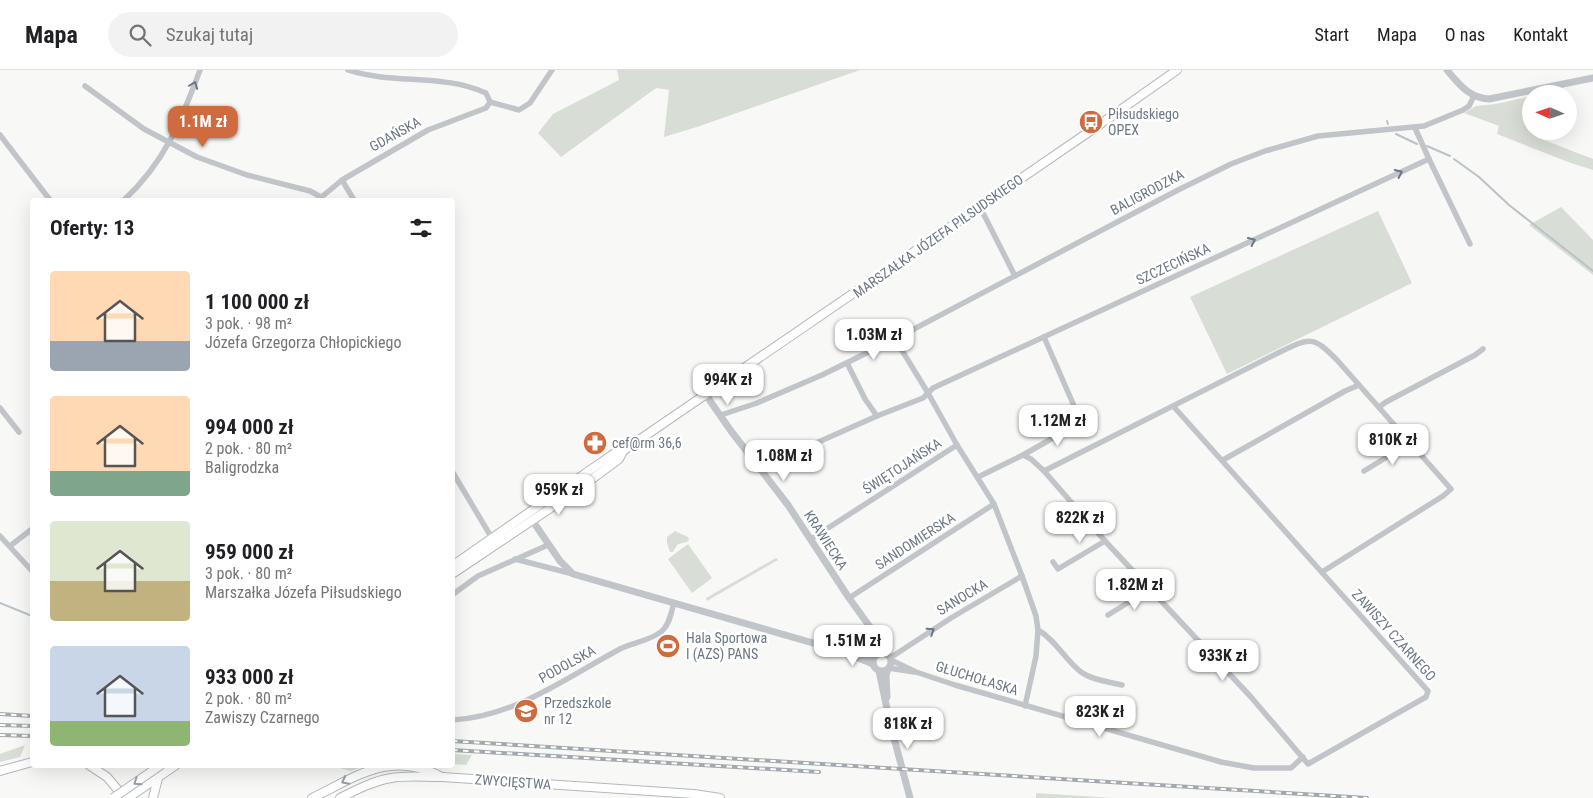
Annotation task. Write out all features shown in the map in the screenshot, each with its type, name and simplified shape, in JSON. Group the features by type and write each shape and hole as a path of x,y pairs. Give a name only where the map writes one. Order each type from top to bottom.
{"main road":[{"name":"MARSZAŁKA JÓZEFA PIŁSUDSKIEGO","path":"455,572 530,518 615,453 623,452 1177,70"},
{"name":"MARSZAŁKA JÓZEFA PIŁSUDSKIEGO","path":"455,564 494,542"},
{"path":"0,771 30,763"},
{"path":"94,768 107,777 124,798"},
{"path":"113,798 157,768"},
{"path":"128,798 172,768"},
{"path":"312,798 364,772 380,768"},
{"path":"418,768 429,770 442,777"},
{"name":"ZWYCIĘSTWA","path":"340,798 367,785 390,778 442,777 652,795 720,798"},
{"path":"153,798 158,778"}],"street":[{"path":"126,198 149,173 169,143 180,122 200,70"},
{"path":"348,70 378,78 419,78 459,84 486,93 490,102 513,109 523,108 530,103 552,70"},
{"path":"1447,70 1465,91 1474,96 1489,99 1593,78"},
{"path":"85,86 128,118 169,143 204,160 232,170 310,190 319,198"},
{"name":"BALIGRODZKA","path":"720,415 758,403 847,363 1231,164 1258,153 1318,136 1414,128 1463,110 1474,96"},
{"name":"GDAŃSKA","path":"319,198 342,180 428,130 486,108 490,102"},
{"path":"1414,128 1470,244"},
{"path":"0,135 48,198"},
{"name":"SZCZECIŃSKA","path":"760,468 876,416 923,398 933,388 1429,159"},
{"path":"342,180 353,198"},
{"path":"980,207 1015,276"},
{"path":"978,478 1081,422 1044,337"},
{"path":"895,339 957,446 994,504 1022,576 1036,616 1038,630 1036,656 1025,706"},
{"path":"1044,472 1174,407 1203,390 1303,342 1313,340 1321,344 1359,385 1451,489 1443,496 1322,572"},
{"path":"1379,407 1482,349"},
{"path":"847,363 876,416"},
{"path":"1223,460 1345,390 1359,385"},
{"name":"KRAWIECKA","path":"706,395 788,505 870,627 876,642 876,655"},
{"name":"ZAWISZY CZARNEGO","path":"1174,407 1428,691 1426,697 1316,760 1308,764 1303,757"},
{"path":"0,408 19,432"},
{"path":"1364,471 1410,443"},
{"name":"ŚWIĘTOJAŃSKA","path":"811,539 957,446"},
{"path":"1023,455 1031,459 1044,472 1105,541 1251,697 1303,757"},
{"path":"455,476 494,542"},
{"name":"SANDOMIERSKA","path":"849,598 994,504"},
{"path":"530,518 566,569 574,574"},
{"path":"10,546 30,531"},
{"path":"0,536 30,569"},
{"path":"1053,562 1058,569 1105,541"},
{"path":"455,594 478,576 548,545"},
{"path":"515,560 574,574 841,651 872,664 879,671 889,662 881,653 876,655 841,651"},
{"name":"SANOCKA","path":"889,662 951,618 1022,576"},
{"path":"1108,615 1150,589"},
{"name":"PODOLSKA","path":"455,720 479,717 509,708 623,648 654,636 664,629 674,603"},
{"name":"KRAWIECKA","path":"870,627 876,631 889,662 886,675 887,705"},
{"path":"1038,630 1047,635 1079,671 1090,677 1122,685"},
{"path":"872,664 876,655"},
{"name":"GŁUCHOŁASKA","path":"889,662 1025,706 1238,766 1291,768 1303,757"},
{"name":"KRAWIECKA","path":"879,671 890,723 910,798"}],"shaded area":[{"path":"617,70 860,70 664,137 669,90 656,88 561,157 538,133 553,114 619,80"},
{"path":"1522,98 1522,140 1544,140 1593,159 1593,170 1497,134 1499,126 1464,113 1476,106"},
{"path":"1561,207 1593,240 1593,275 1529,225"},
{"path":"1378,211 1412,283 1227,374 1190,297"},
{"path":"675,531 688,537 689,540 678,544 673,552 670,552 667,537"},
{"path":"688,544 712,578 692,593 668,559"},
{"path":"776,558 778,560 707,601 706,598"},
{"path":"25,745 20,757 0,762 0,754"},
{"path":"455,754 472,755 466,765 455,764"},
{"path":"340,768 359,768 351,771"},
{"path":"1036,793 1113,798 1036,798"}],"waterway":[{"path":"1396,134 1417,144"},
{"path":"1427,146 1450,156"},
{"path":"1454,159 1479,177 1509,205 1593,271"},
{"path":"0,603 30,615"}],"railway":[{"path":"0,714 30,716"},
{"path":"0,725 30,726"},
{"path":"0,735 30,736"},
{"path":"455,741 1367,798"},
{"path":"455,750 819,772"}],"place":[{"name":"Piłsudskiego OPEX","path":"1091,122"},
{"name":"cef@rm 36,6","path":"595,443"},
{"name":"Hala Sportowa I (AZS) PANS","path":"668,646"},
{"name":"Przedszkole nr 12","path":"526,711"}]}
